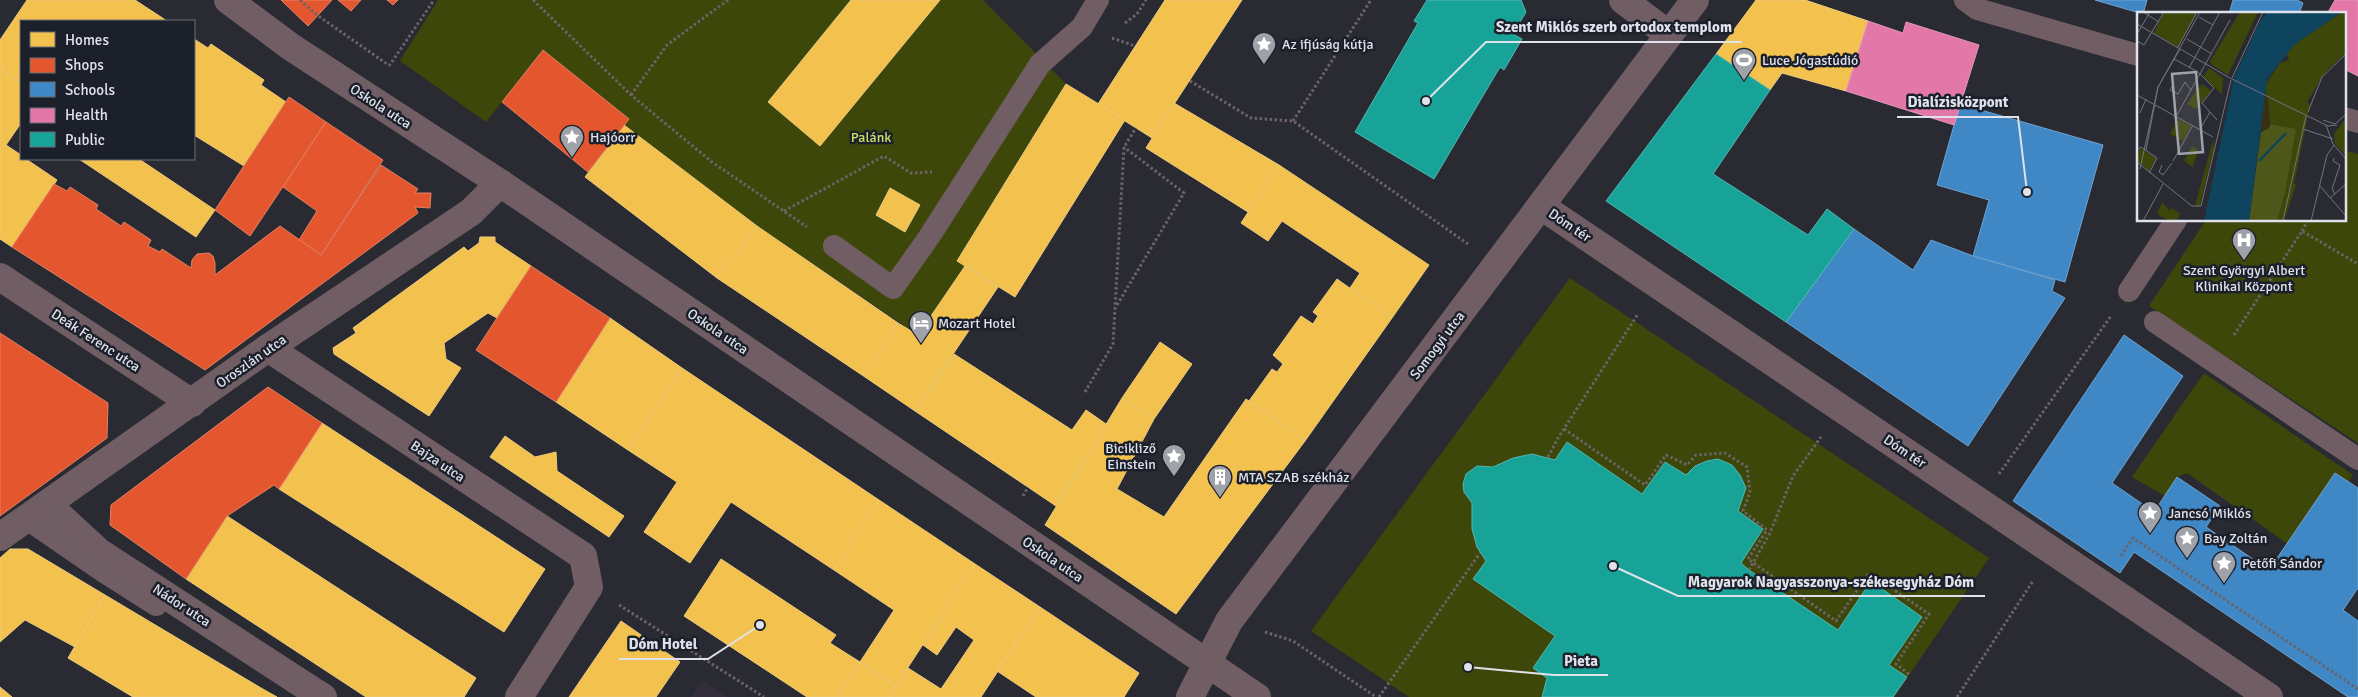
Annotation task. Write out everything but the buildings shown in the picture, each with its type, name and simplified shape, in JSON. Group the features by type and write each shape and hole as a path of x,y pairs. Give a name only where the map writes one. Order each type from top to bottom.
{"street":[{"name":"Oskola utca","path":"228,0 291,47 500,183 1207,663"},
{"path":"1623,0 1668,34"},
{"name":"Somogyi utca","path":"1190,697 1229,621 1668,34 1696,0"},
{"name":"Oroszlán utca","path":"0,537 268,348 471,212 500,183"},
{"name":"Dóm tér","path":"1541,206 2269,697"},
{"name":"Deák Ferenc utca","path":"0,277 192,403"},
{"name":"Bajza utca","path":"268,348 582,556 590,587"},
{"name":"Nádor utca","path":"37,512 315,692"},
{"path":"519,697 590,587"},
{"path":"1207,663 1257,697"}],"lane":[{"path":"834,246 892,288 929,237 1040,64 1082,27 1098,0"},
{"path":"1965,0 1977,9 2137,55"},
{"path":"2129,291 2175,221"},
{"path":"2155,322 2358,459"},
{"path":"37,512 100,570 191,626"}],"path":[{"path":"300,0 317,15"},
{"path":"390,66 434,0"},
{"path":"533,0 631,95 712,162 784,210 884,156 911,173 941,171 968,176"},
{"path":"631,95 667,45 728,0"},
{"path":"1293,121 1371,0"},
{"path":"1190,81 1251,118 1293,121 1497,265"},
{"path":"1085,392 1113,344 1117,305 1124,147 1136,128"},
{"path":"1117,305 1184,193 1124,147"},
{"path":"2216,363 2307,221"},
{"path":"2302,231 2358,264"},
{"path":"1981,502 2102,328"},
{"path":"1548,457 1616,349"},
{"path":"1564,429 1645,484 1666,455 1687,465 1696,456 1725,453 1747,467 1750,492 1742,511 1767,530 1748,559 1836,621 1869,573 1929,614 1896,664 1910,675"},
{"path":"1749,570 1770,533 1793,476 1799,468"},
{"path":"2113,552 2120,557 2133,538 2358,689"},
{"path":"1957,697 2053,552"},
{"path":"1229,621 1293,641 1378,697 1480,553"},
{"path":"590,587 764,697"}],"shaded area":[{"path":"702,680 728,697 691,697"}],"green space":[{"name":"Palánk","path":"438,0 983,0 1066,84 957,261 965,266 918,335 757,226 624,125 629,119 543,50 486,122 400,61"},
{"path":"2346,151 2358,154 2358,443 2149,306 2205,221 2346,221"},
{"path":"1570,278 1989,558 1894,697 1409,697 1311,631"},
{"path":"2204,373 2353,475 2302,554 2187,473 2177,477 2165,496 2132,477"}],"place":[{"name":"Az ifjúság kútja","path":"1264,65"},
{"name":"Luce Jógastúdió","path":"1744,81"},
{"name":"Szent Miklós szerb ortodox templom","path":"1426,101"},
{"name":"Hajóorr","path":"572,158"},
{"name":"Dialízisközpont","path":"2027,192"},
{"name":"Szent Györgyi Albert Klinikai Központ","path":"2244,261"},
{"name":"Mozart Hotel","path":"921,344"},
{"name":"Bicikliző Einstein","path":"1174,477"},
{"name":"MTA SZAB székház","path":"1220,498"},
{"name":"Jancsó Miklós","path":"2150,534"},
{"name":"Bay Zoltán","path":"2187,559"},
{"name":"Magyarok Nagyasszonya-székesegyház Dóm","path":"1613,566"},
{"name":"Petőfi Sándor","path":"2224,584"},
{"name":"Dóm Hotel","path":"760,625"},
{"name":"Pieta","path":"1468,667"}]}
